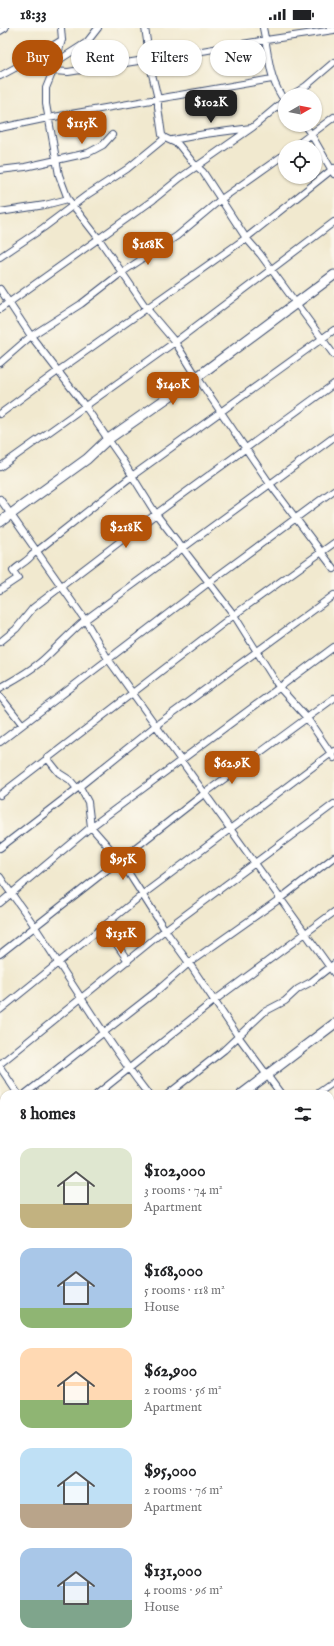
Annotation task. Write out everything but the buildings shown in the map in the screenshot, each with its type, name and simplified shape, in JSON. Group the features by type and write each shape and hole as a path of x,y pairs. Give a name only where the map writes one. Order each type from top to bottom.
{"street":[{"path":"0,31 5,28"},
{"path":"61,28 62,40"},
{"path":"63,57 87,42 98,28"},
{"path":"145,28 147,40"},
{"path":"263,28 272,79 278,91"},
{"path":"266,40 334,30"},
{"path":"63,72 137,61"},
{"path":"303,88 334,62"},
{"path":"0,76 12,70"},
{"path":"51,76 46,88 48,118 59,176 68,199 99,239 147,309 175,342 270,484 334,569"},
{"path":"153,76 158,99 160,126 165,138"},
{"path":"0,128 48,118 272,79"},
{"path":"0,309 253,128 278,106"},
{"path":"303,140 334,117"},
{"path":"172,140 253,128"},
{"path":"0,414 58,371 246,238 333,170 311,134"},
{"path":"0,170 24,167 96,150 112,135"},
{"path":"165,138 178,144 211,183 220,200 246,238 297,303 334,355"},
{"path":"0,257 127,169 165,138"},
{"path":"0,363 31,336 81,304 121,273 177,236 220,200 278,159"},
{"path":"0,212 45,205 68,199"},
{"path":"0,467 175,342 334,222"},
{"path":"0,522 87,459 107,440 197,377 334,274"},
{"path":"0,289 31,336 85,406 156,514 234,615 279,687 307,718 333,754 142,895 105,927 0,1010"},
{"path":"0,590 18,578 13,571 132,476 334,330"},
{"path":"0,642 16,629 34,608 62,586 156,514 334,384"},
{"path":"0,688 44,659 63,639 85,620 334,437"},
{"path":"0,742 208,583 334,490"},
{"path":"0,499 62,586 85,620 108,659 155,726 256,863 305,934 332,965 334,973"},
{"path":"0,795 234,615 334,543"},
{"path":"0,848 80,787 155,726 334,595"},
{"path":"0,903 91,827 334,647"},
{"path":"0,696 22,724"},
{"path":"0,954 121,861 205,793 334,698"},
{"path":"47,758 59,773 70,780 75,786 80,787 88,802 91,827 121,861 165,930 215,1000 238,1036 278,1090"},
{"path":"15,1090 0,1066 80,998 165,930 334,804"},
{"path":"30,1090 189,963 281,898 334,858"},
{"path":"0,877 35,927 80,998 145,1090"},
{"path":"102,1090 215,1000 334,912"},
{"path":"105,927 128,961"},
{"path":"173,1090 224,1050 264,1012 285,1000 332,965"},
{"path":"247,1090 334,1024"},
{"path":"323,1090 334,1082"}]}
